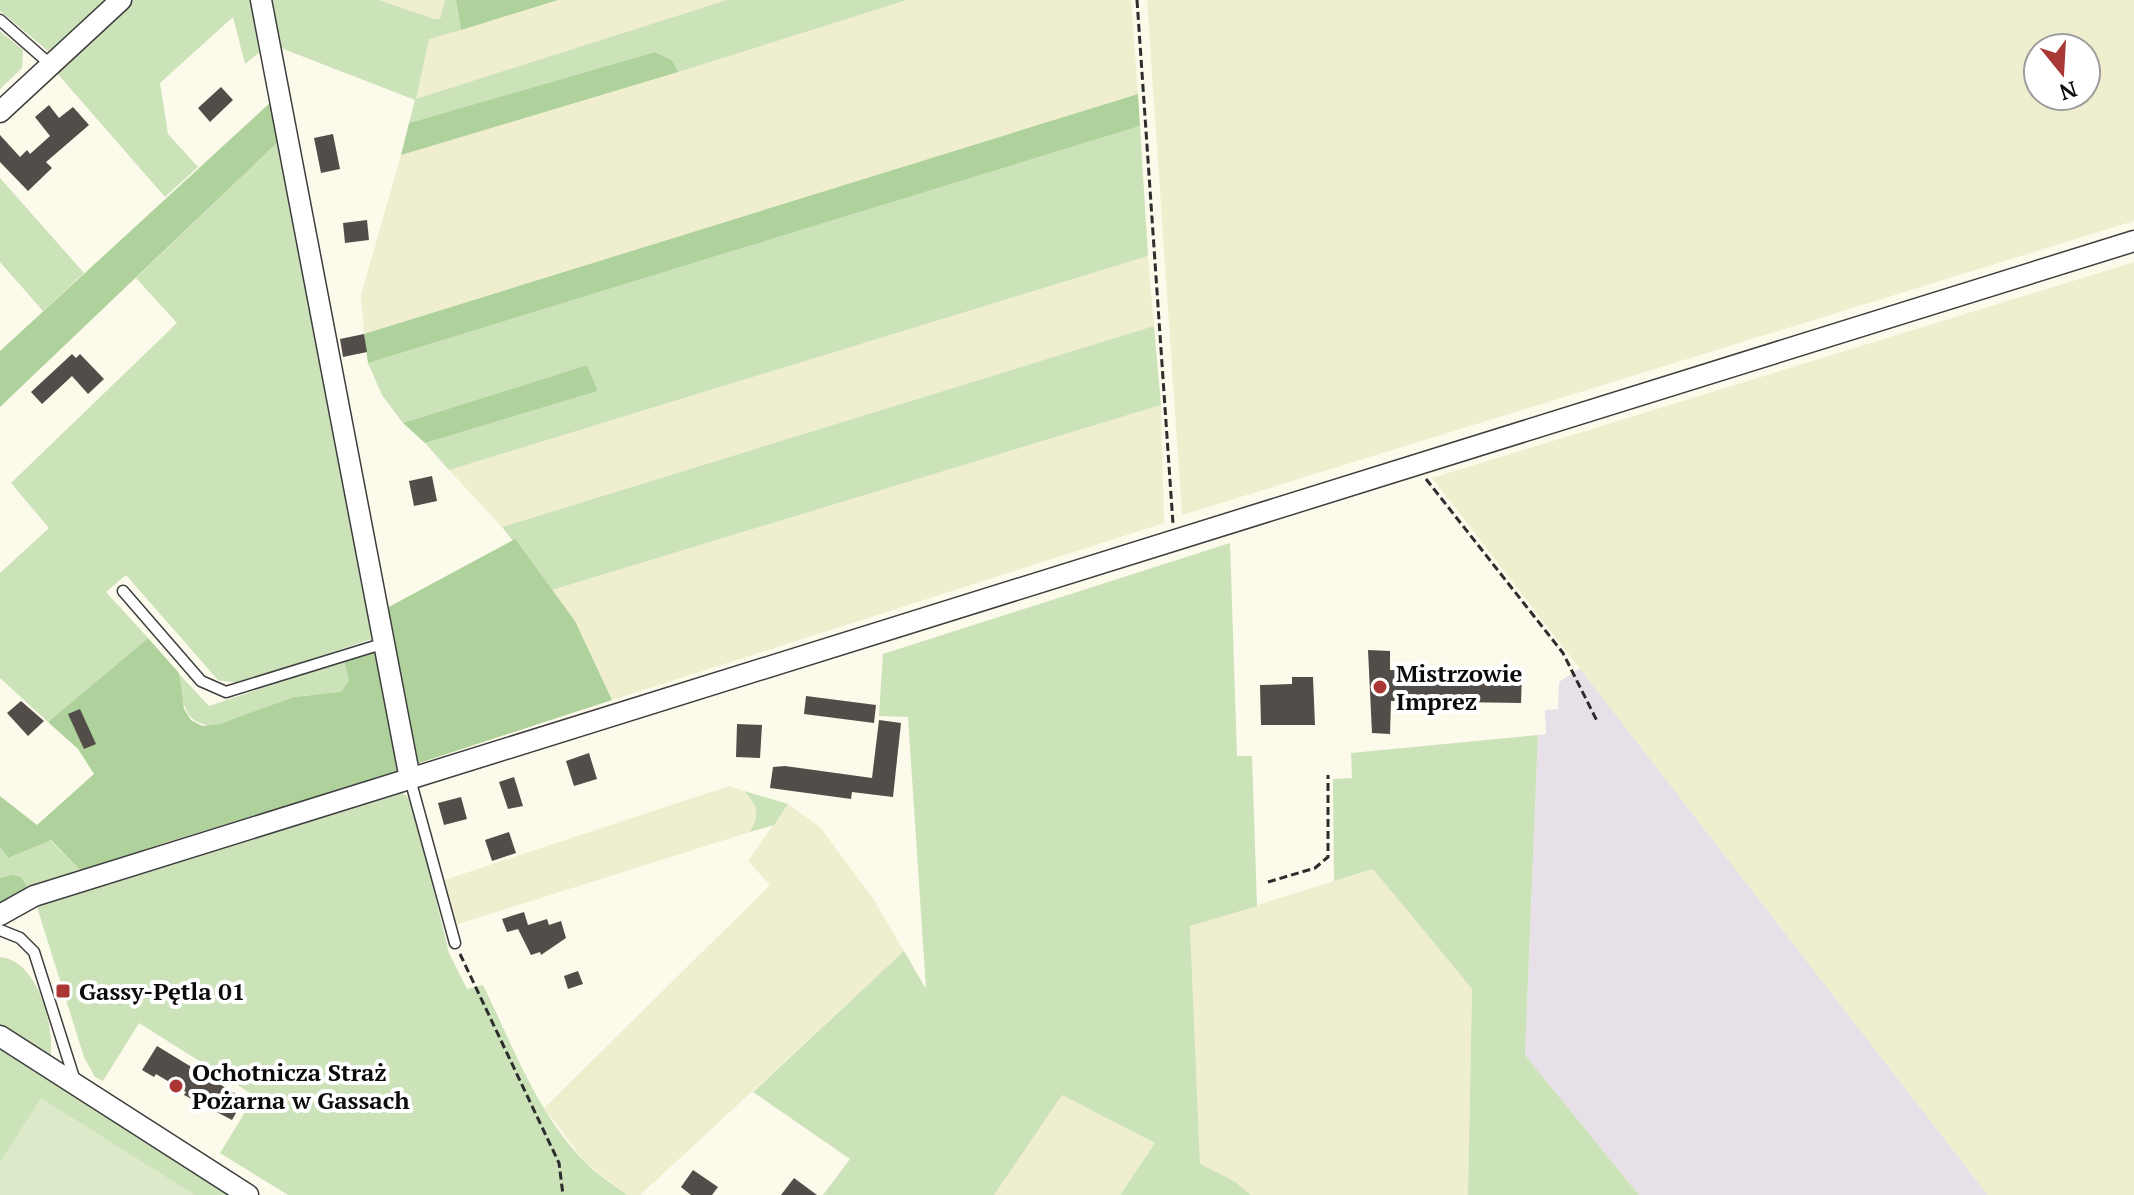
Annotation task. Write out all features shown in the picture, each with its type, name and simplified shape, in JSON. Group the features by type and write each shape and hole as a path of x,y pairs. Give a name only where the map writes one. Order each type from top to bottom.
{"street":[{"path":"0,112 121,0"},
{"path":"261,0 410,779"},
{"path":"0,915 34,896 2134,241"},
{"path":"0,1036 248,1195"}],"lane":[{"path":"0,20 51,65"},
{"path":"123,591 201,681 226,692 385,643"},
{"path":"410,779 455,943"},
{"path":"0,930 20,938 34,952 77,1086"}],"path":[{"path":"1137,0 1174,540"},
{"path":"1414,465 1563,653 1598,723"},
{"path":"1268,882 1315,868 1328,857 1328,775"},
{"path":"455,943 559,1163 563,1195"}],"shaded area":[{"path":"1580,668 1988,1195 1639,1195 1525,1055 1538,735 1546,734 1545,710 1558,709 1559,682"}],"green space":[{"path":"0,0 112,0 53,55 0,11"},
{"path":"131,0 252,0 261,51 245,64 233,17 160,83 168,134 198,167 165,197 56,72"},
{"path":"272,0 379,0 440,19 445,0 456,0 461,30 429,39 416,99 727,0 907,0 678,72 672,60 655,52 409,123 415,100 281,48"},
{"path":"379,0 445,0 440,19 434,19"},
{"path":"456,0 558,0 461,30"},
{"path":"558,0 727,0 415,100 429,39"},
{"path":"907,0 1131,0 1138,94 364,334 361,295 401,155"},
{"path":"1147,0 2134,0 2134,221 1182,515"},
{"path":"0,31 23,50 22,68 0,89"},
{"path":"655,52 672,60 678,72 401,155 409,123"},
{"path":"1138,94 1140,126 368,363 364,334"},
{"path":"271,102 279,141 0,407 0,351"},
{"path":"1140,126 1148,256 449,470 425,443 598,391 587,365 403,423 382,395 368,363"},
{"path":"279,141 375,638 238,683 218,680 126,575 106,592 148,638 48,722 0,678 0,573 49,528 11,483 177,323 136,278"},
{"path":"0,178 84,273 43,311 0,262"},
{"path":"1148,256 1154,326 502,527 449,470"},
{"path":"2134,262 2134,1195 1988,1195 1432,478"},
{"path":"1154,326 1161,405 552,590 502,527"},
{"path":"587,365 598,391 425,443 403,423"},
{"path":"1161,405 1164,523 612,700 575,621 552,590"},
{"path":"515,539 575,621 612,700 416,764 385,609"},
{"path":"1230,543 1237,756 1252,756 1257,906 1190,926 1200,1164 1234,1181 1251,1195 1120,1195 1155,1143 1062,1095 994,1195 823,1195 850,1159 753,1092 904,951 926,989 908,717 879,716 883,654"},
{"path":"148,638 179,673 184,709 191,720 202,726 220,724 294,697 341,692 349,681 344,661 377,650 398,772 167,842 82,872 51,840 9,858 0,847 0,796 37,825 94,774 78,749 48,722"},
{"path":"344,661 349,681 342,692 292,698 218,725 203,724 191,717 183,701 179,674 209,706"},
{"path":"1538,735 1525,1055 1639,1195 1468,1195 1472,989 1373,869 1334,881 1333,779 1352,778 1351,753"},
{"path":"729,786 744,791 756,804 758,814 750,832 455,925 444,880"},
{"path":"744,791 788,804 774,825 750,832 756,810"},
{"path":"403,793 412,801 449,953 467,989 483,985 552,1122 589,1166 627,1195 288,1195 220,1153 255,1096 139,1023 103,1081 95,1077 84,1057 37,907"},
{"path":"788,804 820,827 872,897 904,951 640,1195 627,1195 585,1162 544,1108 770,885 748,861"},
{"path":"50,840 82,872 29,891 11,875 0,878 0,847 10,858"},
{"path":"1373,869 1472,989 1468,1195 1251,1195 1234,1181 1200,1164 1190,926"},
{"path":"11,875 21,877 29,891 0,908 0,878"},
{"path":"0,957 13,961 25,970 42,998 50,1031 50,1060 0,1028"},
{"path":"0,1049 232,1195 0,1195"},
{"path":"1062,1095 1155,1143 1120,1195 994,1195"},
{"path":"41,1098 195,1195 0,1195 0,1162"}],"building":[{"path":"221,87 233,100 210,122 198,108"},
{"path":"49,105 59,118 73,107 89,125 46,162 52,168 28,191 0,162 0,135 20,157 27,150 30,154 50,136 35,117"},
{"path":"333,134 340,169 321,173 314,138"},
{"path":"367,220 369,240 345,243 343,223"},
{"path":"364,334 367,352 343,357 340,339"},
{"path":"72,354 76,358 80,354 104,379 88,394 72,376 42,404 31,392"},
{"path":"432,476 437,501 414,506 409,481"},
{"path":"1368,650 1390,651 1390,670 1522,672 1521,703 1391,701 1390,734 1372,733"},
{"path":"1292,677 1313,677 1315,725 1261,725 1260,685 1292,684"},
{"path":"806,696 876,705 874,723 804,714"},
{"path":"21,701 44,721 28,736 7,713"},
{"path":"80,709 96,744 84,749 68,714"},
{"path":"879,720 901,723 893,797 852,792 851,799 770,788 773,767 872,778"},
{"path":"737,724 762,725 760,758 736,757"},
{"path":"589,753 597,779 574,786 566,761"},
{"path":"514,777 523,806 508,809 499,782"},
{"path":"461,797 467,819 444,825 438,803"},
{"path":"509,832 516,853 492,861 485,840"},
{"path":"524,912 528,925 547,919 549,925 561,921 566,938 541,955 540,952 531,955 518,929 507,932 502,919"},
{"path":"578,971 583,984 568,989 564,976"},
{"path":"157,1046 244,1099 232,1120 184,1095 186,1092 156,1074 154,1077 142,1070"},
{"path":"693,1170 718,1187 712,1195 691,1195 681,1187"},
{"path":"794,1178 817,1195 781,1195"}],"place":[{"name":"Mistrzowie Imprez","path":"1380,687"},
{"name":"Gassy-Pętla 01","path":"63,991"},
{"name":"Ochotnicza Straż Pożarna w Gassach","path":"176,1086"}]}
